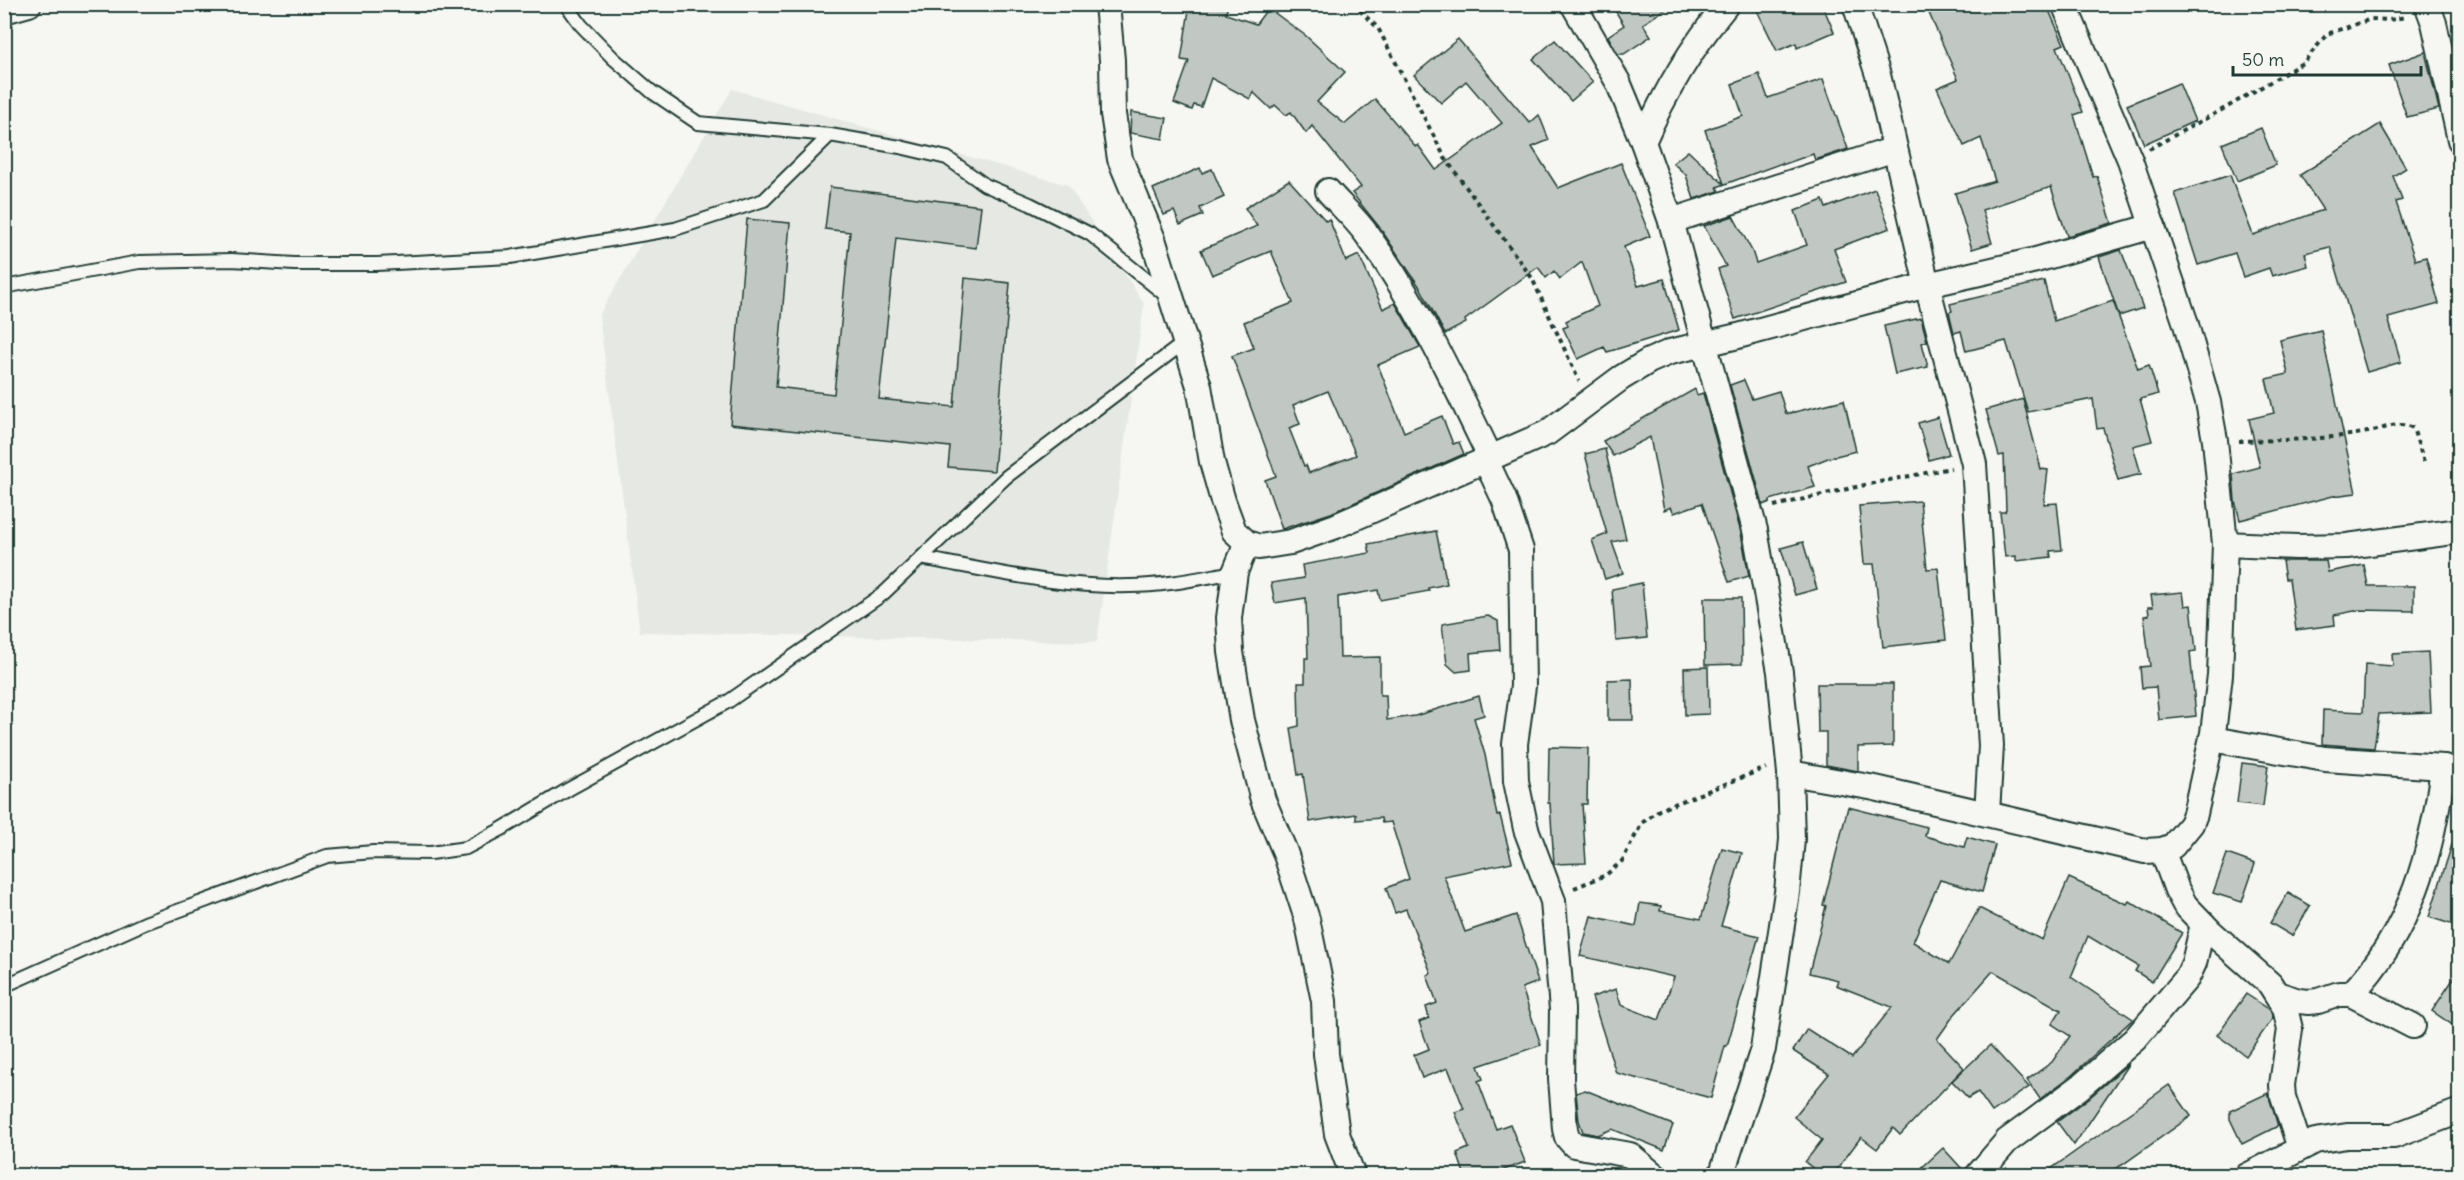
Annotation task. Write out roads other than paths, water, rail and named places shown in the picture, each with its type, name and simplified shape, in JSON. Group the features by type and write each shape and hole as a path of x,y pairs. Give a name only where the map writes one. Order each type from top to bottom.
{"street":[{"path":"4,11 29,4"},
{"path":"1107,4 1112,60 1113,114 1120,159 1153,239 1199,386 1212,462 1223,501 1234,531 1247,543 1259,547 1291,542 1336,526 1548,433 1588,401 1649,361 1670,352 1927,285 2083,248 2153,226"},
{"path":"1573,4 1618,82 1644,142 1671,221 1749,511 1780,672 1789,767 1791,849 1763,1050 1721,1176"},
{"path":"1644,142 1662,100 1683,62 1727,4"},
{"path":"1855,4 1878,75 1927,285 1974,464 1991,746 1987,813"},
{"path":"1789,767 2127,848 2162,850 2179,841 2195,814 2212,739 2220,675 2224,544 2215,440 2208,402 2188,331 2153,226 2130,160 2064,4"},
{"path":"2430,14 2460,140"},
{"path":"1671,221 1895,149"},
{"path":"1328,191 1367,234 1393,273 1445,363 1508,510 1521,550 1523,686 1515,744 1516,781 1526,829 1551,897 1555,921 1562,1010 1563,1120 1567,1137 1574,1145 1579,1148 1630,1155 1654,1176"},
{"path":"2224,544 2297,547 2347,546 2460,531"},
{"path":"1247,543 1235,572 1229,618 1230,652 1242,720 1263,800 1285,852 1307,919 1324,1001 1326,1054 1336,1134 1353,1176"},
{"path":"2212,739 2325,759 2451,769 2429,852 2415,893 2394,936 2371,974 2352,994"},
{"path":"2162,850 2177,890 2185,904 2277,994 2289,1023 2282,1085 2283,1097 2300,1148"},
{"path":"1977,1176 2007,1141 2080,1087 2135,1039 2187,978 2194,963 2203,924"},
{"path":"2277,994 2309,1002 2339,994 2352,994 2413,1026"},
{"path":"2247,1176 2316,1141 2337,1137 2394,1136 2460,1111"}],"lane":[{"path":"566,4 581,25 613,58 652,92 698,123 830,135 947,158 986,185 1090,234 1171,300"},
{"path":"4,287 139,262 232,260 294,264 377,264 510,257 675,229 764,200 830,135"},
{"path":"4,986 145,923 327,856 373,852 431,853 466,848 729,701 883,594 1006,477 1185,342"},
{"path":"921,558 1037,579 1098,586 1182,582 1235,572"}]}
